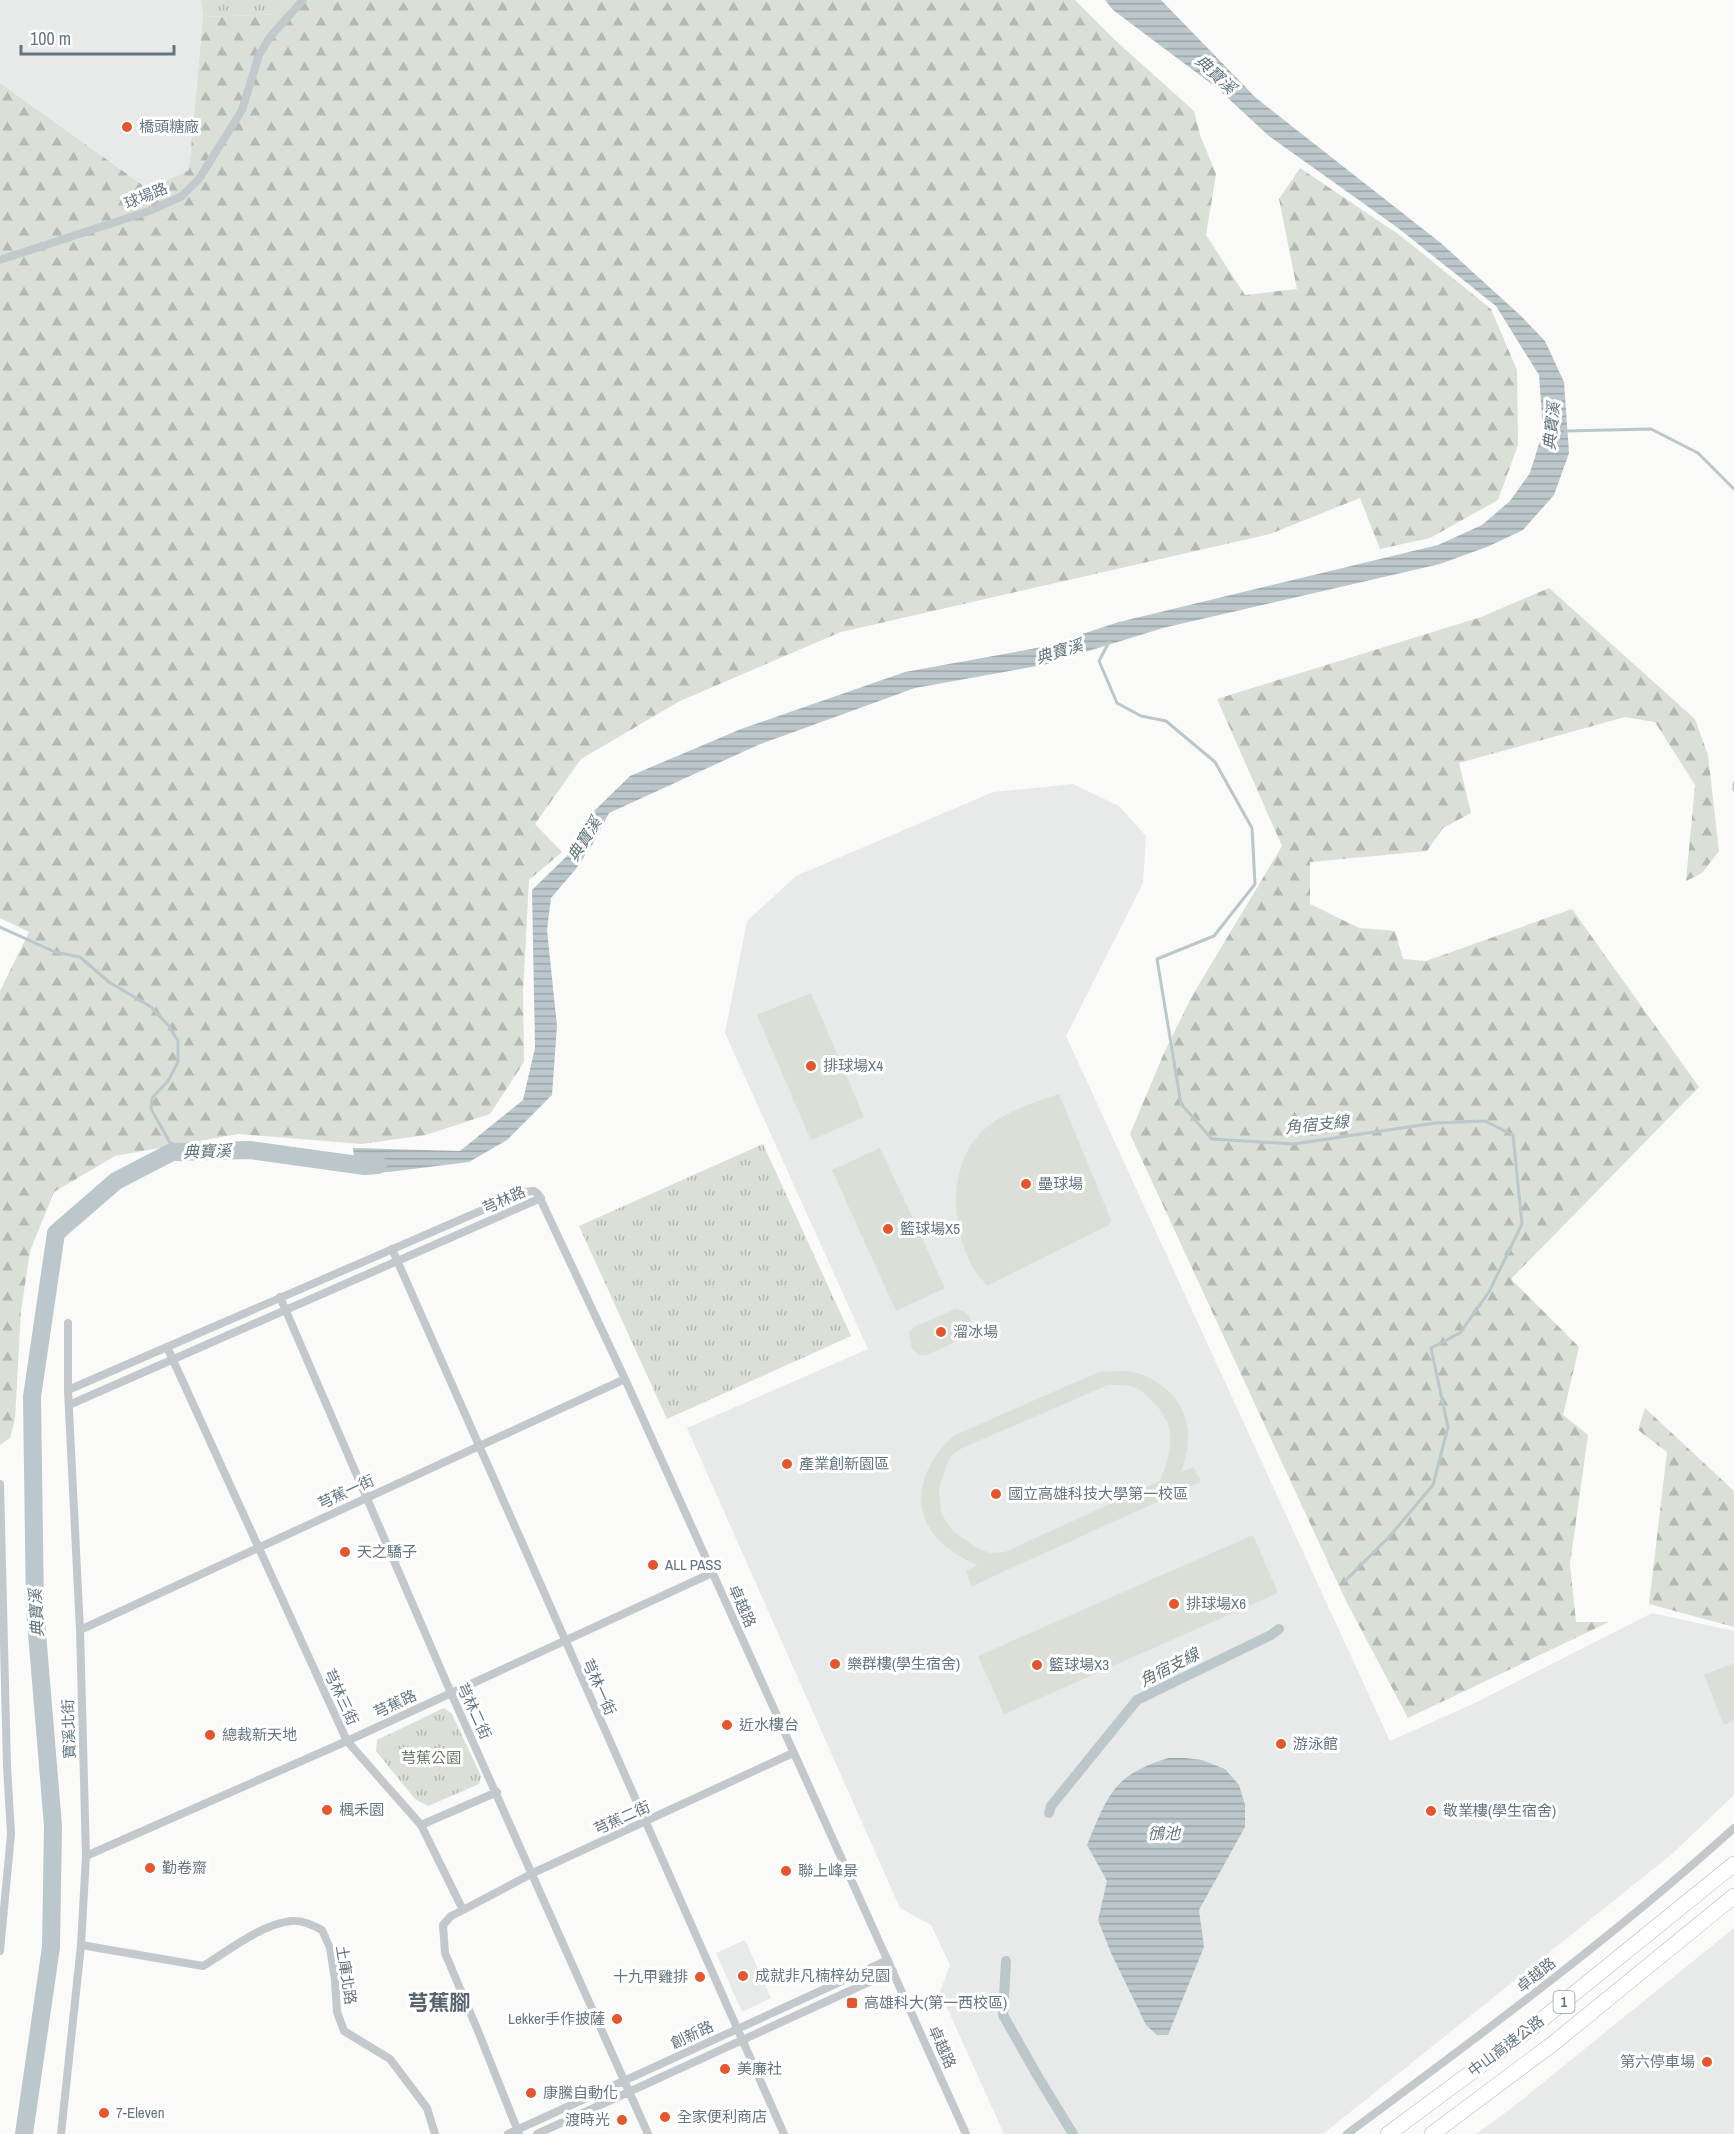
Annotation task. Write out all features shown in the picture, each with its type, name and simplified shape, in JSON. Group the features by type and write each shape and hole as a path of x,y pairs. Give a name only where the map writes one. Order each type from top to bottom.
{"highway":[{"name":"中山高速公路","path":"1388,2134 1534,2026 1734,1864"},
{"name":"中山高速公路","path":"1432,2134 1555,2042 1734,1896"}],"street":[{"name":"球場路","path":"0,260 149,211 182,196 199,179 242,110 259,55 270,37 303,0"},
{"name":"芎林路","path":"68,1389 524,1192 534,1191 541,1198 69,1405"},
{"name":"卓越路","path":"541,1198 966,2134"},
{"name":"芎林一街","path":"392,1249 784,2134"},
{"name":"芎林二街","path":"280,1297 451,1693 648,2134"},
{"name":"寶溪北街","path":"61,2134 81,1945 86,1856 80,1630 68,1389 68,1323"},
{"name":"芎林三街","path":"167,1347 347,1742 420,1825 463,1910"},
{"name":"芎蕉一街","path":"80,1630 624,1379"},
{"path":"0,1484 7,1766 11,1834 0,1951"},
{"name":"芎蕉路","path":"86,1856 347,1742 712,1573"},
{"name":"芎蕉二街","path":"463,1910 533,1873 793,1753"},
{"path":"420,1825 497,1792"},
{"name":"卓越路","path":"1347,2134 1494,2025 1686,1872 1734,1828"},
{"path":"463,1910 451,1916 442,1925 445,1953 478,2031 515,2133"},
{"name":"土庫北路","path":"81,1945 203,1966 262,1930 277,1925 291,1922 308,1923 322,1930 330,1948 337,2012 344,2031 390,2059 426,2109 435,2134"},
{"name":"創新路","path":"515,2133 888,1960"},
{"name":"創新路","path":"537,2134 893,1971"}],"shaded area":[{"name":"橋頭糖廠","path":"0,0 201,0 203,17 189,170 148,189 0,83"},
{"name":"國立高雄科技大學第一校區","path":"1073,784 1119,806 1146,836 1143,883 1066,1036 1390,1741 1477,1702 1652,1613 1734,1631 1734,1795 1672,1854 1323,2134 1004,2134 940,1992 950,1965 931,1925 900,1908 687,1428 868,1349 725,1033 747,921 796,876 993,792"},
{"path":"1734,1928 1734,2134 1476,2134 1513,2107"},
{"name":"成就非凡楠梓幼兒園","path":"745,1940 771,1998 742,2012 716,1953"}],"green space":[{"path":"201,0 290,0 278,14 203,17"},
{"path":"290,0 1075,0 1116,41 1194,111 1200,135 1216,174 1206,235 1245,295 1297,289 1279,199 1300,168 1401,236 1491,309 1517,370 1518,445 1498,500 1430,538 1380,549 1360,498 1270,534 841,632 680,701 581,759 535,824 562,852 529,880 523,992 524,1062 490,1114 426,1135 362,1144 238,1134 115,1156 54,1192 30,1251 21,1311 15,1419 10,1438 0,1445 0,991 29,932 0,918 0,83 148,189 189,170 203,17 278,14"},
{"path":"1549,588 1695,719 1708,755 1719,851 1702,873 1686,881 1695,785 1655,722 1625,717 1459,763 1471,813 1443,828 1427,851 1310,862 1310,904 1359,928 1395,931 1403,959 1426,961 1572,909 1699,1087 1511,1279 1579,1347 1563,1415 1588,1435 1570,1564 1576,1622 1609,1622 1408,1718 1346,1601 1130,1134 1164,1053 1192,996 1282,846 1217,699 1481,617"},
{"name":"排球場X4","path":"811,993 864,1117 811,1140 757,1015"},
{"name":"壘球場","path":"1059,1094 1111,1220 1109,1225 987,1286 971,1264 958,1227 957,1187 961,1168 968,1150 980,1134 995,1121 1018,1109"},
{"path":"763,1144 851,1336 667,1419 579,1226"},
{"name":"籃球場X5","path":"880,1148 945,1288 896,1311 832,1170"},
{"name":"溜冰場","path":"955,1309 963,1311 970,1318 972,1330 966,1337 927,1355 919,1355 912,1349 909,1333 914,1327"},
{"path":"1099,1372 1132,1372 1143,1375 1164,1387 1180,1406 1188,1428 1187,1452 1181,1472 1194,1467 1201,1482 972,1586 966,1571 977,1565 959,1556 942,1543 931,1530 924,1516 922,1501 927,1472 943,1446 955,1435","holes":["1108,1385 1131,1386 1146,1394 1164,1415 1168,1424 1170,1442 1167,1461 1160,1481 1005,1552 990,1553 977,1548 954,1532 941,1514 939,1488 950,1457 962,1448"]},
{"path":"1645,1408 1734,1491 1734,1627 1649,1604 1667,1452 1638,1430"},
{"name":"排球場X6","path":"1253,1535 1278,1593 1004,1714 978,1656"},
{"path":"1734,1663 1734,1721 1724,1725 1704,1675"},
{"name":"芎蕉公園","path":"444,1708 452,1714 481,1776 479,1784 428,1806 415,1799 376,1751 377,1740"}],"water":[{"path":"1105,0 1161,0 1256,98 1442,244 1545,341 1564,382 1569,453 1554,495 1523,530 1487,547 1440,564 1163,628 1043,665 915,688 758,745 609,813 594,842 575,870 551,898 547,930 557,1026 552,1095 507,1140 469,1162 388,1172 356,1173 353,1148 460,1151 523,1100 535,1048 532,890 567,856 589,816 630,776 741,729 905,672 1042,647 1119,622 1438,545 1482,525 1510,501 1530,473 1543,431 1539,375 1496,306 1398,228 1269,136 1217,88 1113,10"},
{"name":"鴴池","path":"1168,1758 1202,1760 1225,1769 1239,1785 1245,1805 1245,1827 1199,1910 1204,1947 1168,2035 1157,2035 1146,2025 1111,1953 1098,1920 1107,1881 1087,1845 1107,1800 1115,1789 1135,1772"}],"waterway":[{"path":"1565,431 1651,429 1698,453 1734,489"},
{"name":"角宿支線","path":"1109,642 1099,661 1117,703 1141,716 1166,721 1215,762 1252,828 1255,884 1214,936 1157,959 1181,1104 1212,1139 1294,1144 1435,1123 1485,1121 1513,1135 1522,1224 1489,1292 1460,1333 1431,1348 1448,1427 1433,1485 1389,1537 1345,1581"},
{"path":"1734,783 1734,790"},
{"name":"典寶溪","path":"0,927 55,952 80,957 109,982 151,1007 168,1025 178,1041 178,1062 168,1081 152,1098 151,1109 180,1160 172,1152"},
{"name":"典寶溪","path":"24,2134 51,1947 53,1826 35,1609 32,1397 56,1233 116,1181 172,1152 250,1150 365,1166 378,1165"},
{"name":"角宿支線","path":"1049,1813 1051,1806 1137,1700 1279,1629"},
{"name":"角宿支線","path":"1006,1961 1003,2015 1073,2134"}],"place":[{"name":"橋頭糖廠","path":"127,127"},
{"name":"排球場X4","path":"811,1066"},
{"name":"壘球場","path":"1026,1184"},
{"name":"籃球場X5","path":"888,1229"},
{"name":"溜冰場","path":"941,1332"},
{"name":"產業創新園區","path":"787,1464"},
{"name":"國立高雄科技大學第一校區","path":"996,1494"},
{"name":"天之驕子","path":"345,1552"},
{"name":"ALL PASS","path":"653,1565"},
{"name":"排球場X6","path":"1174,1604"},
{"name":"樂群樓(學生宿舍)","path":"835,1664"},
{"name":"籃球場X3","path":"1037,1665"},
{"name":"近水樓台","path":"727,1725"},
{"name":"總裁新天地","path":"210,1735"},
{"name":"游泳館","path":"1281,1744"},
{"name":"楓禾園","path":"327,1810"},
{"name":"敬業樓(學生宿舍)","path":"1431,1811"},
{"name":"勤卷齋","path":"150,1868"},
{"name":"聯上峰景","path":"786,1871"},
{"name":"成就非凡楠梓幼兒園","path":"743,1976"},
{"name":"十九甲雞排","path":"700,1977"},
{"name":"高雄科大(第一西校區)","path":"852,2003"},
{"name":"Lekker手作披薩","path":"617,2019"},
{"name":"第六停車場","path":"1707,2062"},
{"name":"美廉社","path":"725,2069"},
{"name":"康騰自動化","path":"531,2093"},
{"name":"7-Eleven","path":"104,2113"},
{"name":"全家便利商店","path":"665,2117"},
{"name":"渡時光","path":"622,2120"}],"district":[{"name":"芎蕉腳","path":"439,2003"}]}
